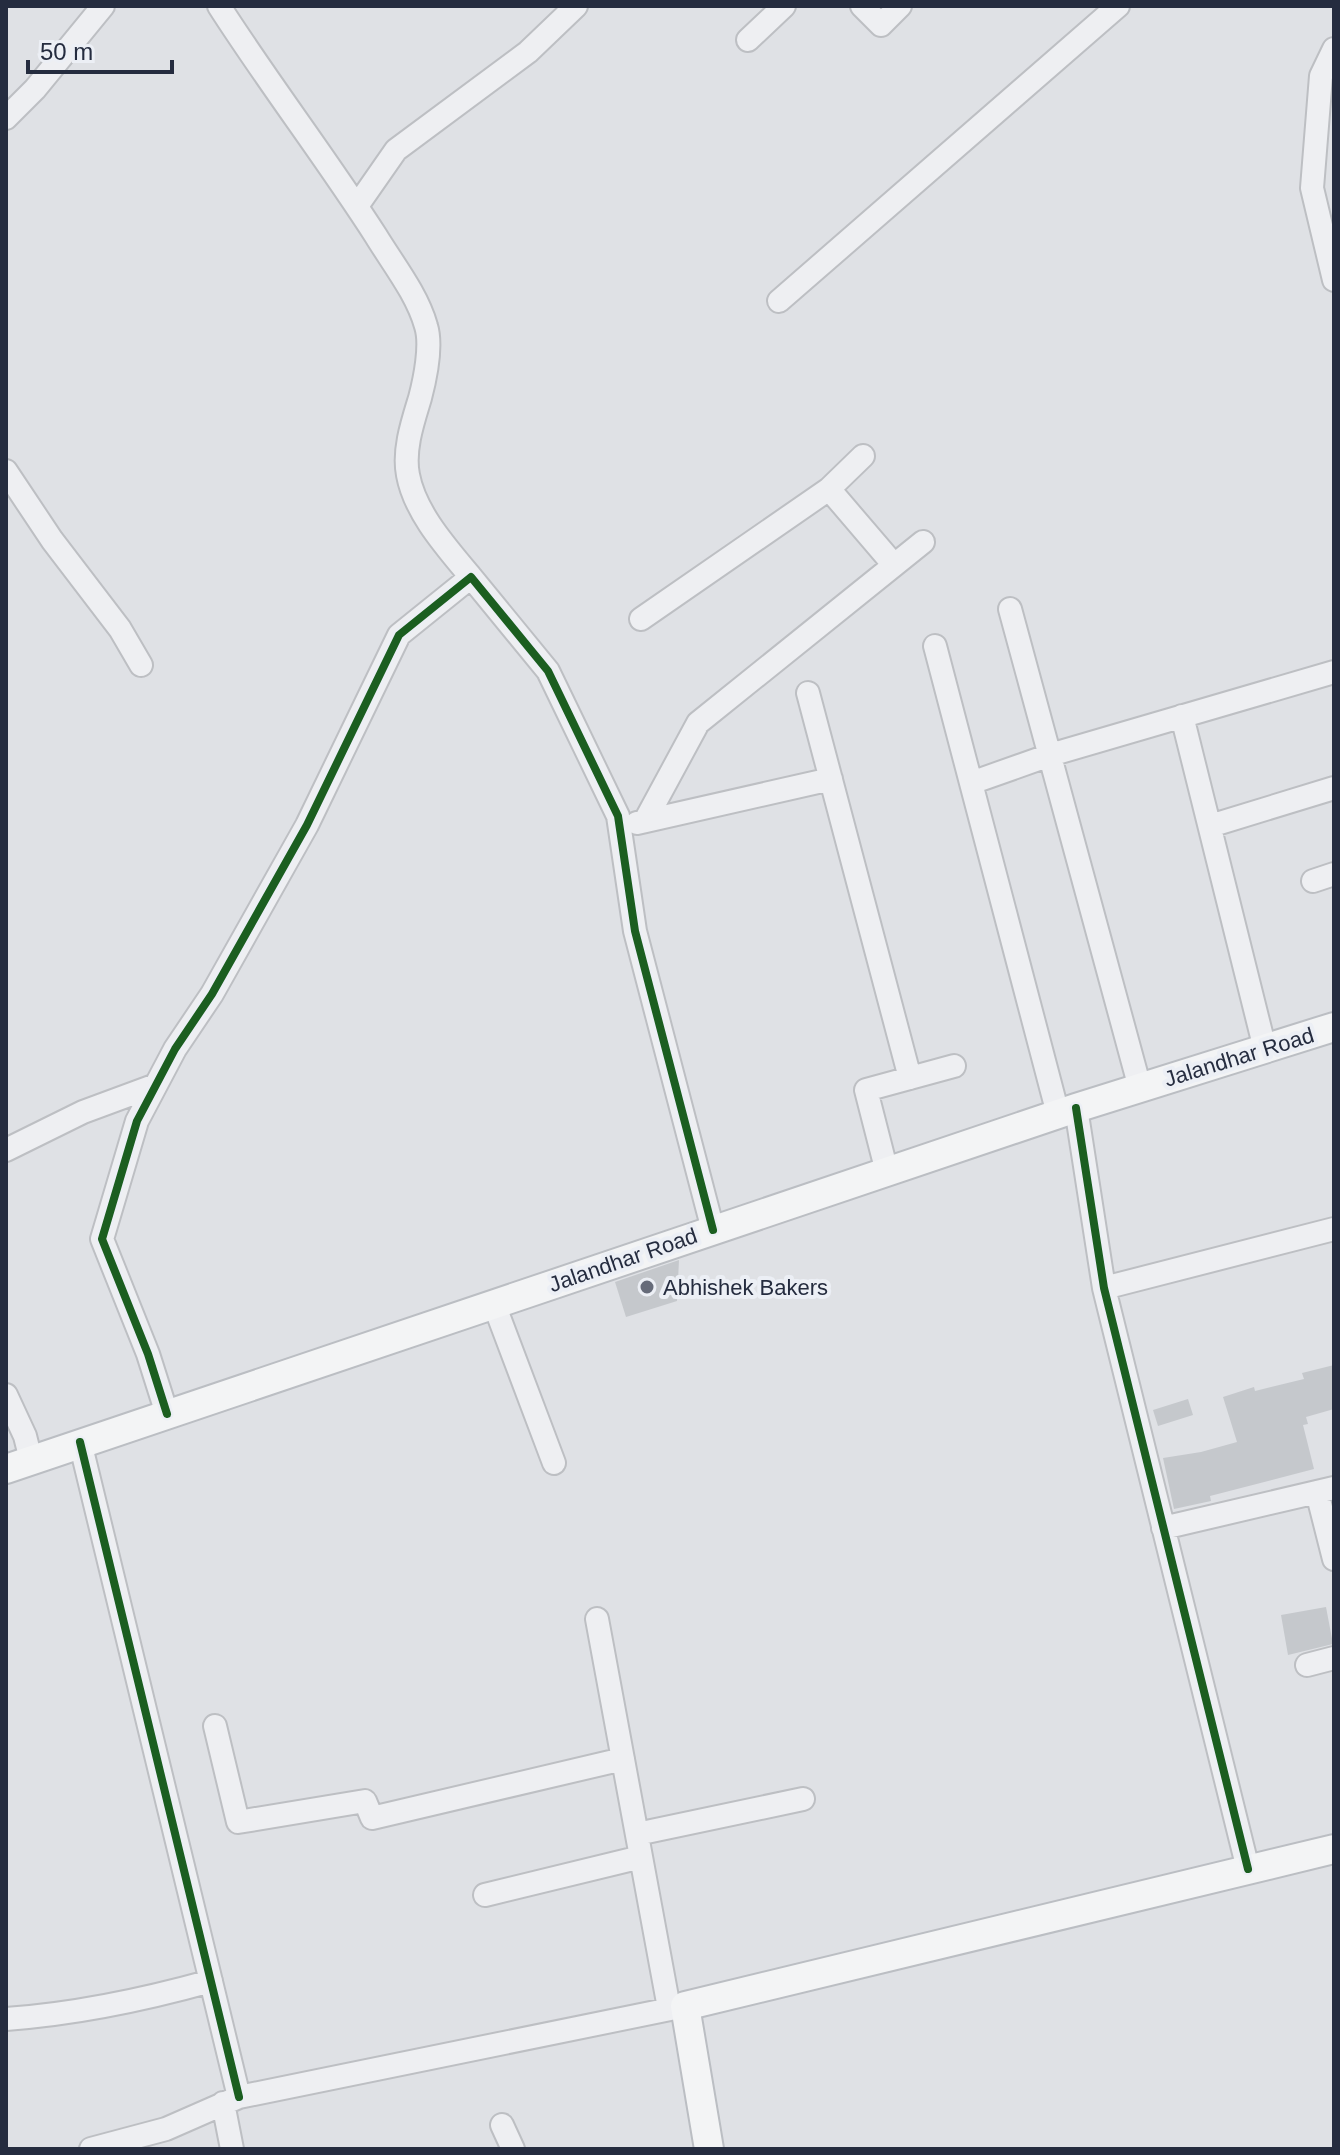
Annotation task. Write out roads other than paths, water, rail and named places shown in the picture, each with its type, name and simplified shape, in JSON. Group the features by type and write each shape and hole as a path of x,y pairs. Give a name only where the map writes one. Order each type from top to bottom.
{"main road":[{"name":"Jalandhar Road","path":"18,1464 1067,1111 1334,1027"},
{"path":"709,2149 677,2007 1334,1849"}],"street":[{"path":"6,118 35,89 103,6"},
{"path":"219,6 275,92 357,206 405,283 427,328 426,374 409,436 408,474 428,524 548,671 584,740 618,816 639,945 713,1230"},
{"path":"357,206 396,150 528,52 576,6"},
{"path":"748,40 784,6"},
{"path":"862,6 881,25 900,6"},
{"path":"779,301 1118,6"},
{"path":"1334,49 1321,76 1312,188 1334,280"},
{"path":"641,619 829,489 863,456"},
{"path":"6,471 52,540 120,629 141,665"},
{"path":"829,489 894,565"},
{"path":"645,821 698,723 923,542"},
{"path":"167,1414 148,1354 102,1239 137,1121 175,1049 212,994 307,825 399,635 471,577"},
{"path":"1010,609 1140,1088"},
{"path":"935,646 971,783 1067,1111 1104,1288 1248,1869"},
{"path":"971,783 1050,755 1334,672"},
{"path":"808,693 910,1078"},
{"path":"1182,716 1265,1049"},
{"path":"620,827 831,779"},
{"path":"1210,826 1334,788"},
{"path":"887,1172 866,1090 954,1066"},
{"path":"6,1150 83,1112 156,1085"},
{"path":"1104,1288 1334,1229"},
{"path":"494,1304 554,1463"},
{"path":"6,1395 25,1436 18,1464"},
{"path":"80,1442 211,1981 231,2100 232,2149"},
{"path":"1163,1528 1325,1490 1334,1559"},
{"path":"91,2149 166,2129 231,2100 677,2007 639,1846 597,1619"},
{"path":"1307,1665 1334,1658"},
{"path":"215,1726 238,1822 365,1801 372,1818 623,1759"},
{"path":"485,1895 639,1846 803,1799"},
{"path":"6,2019 42,2017 137,2001 211,1981"},
{"path":"502,2125 513,2149"}],"place":[{"name":"Abhishek Bakers","path":"647,1287"}]}
